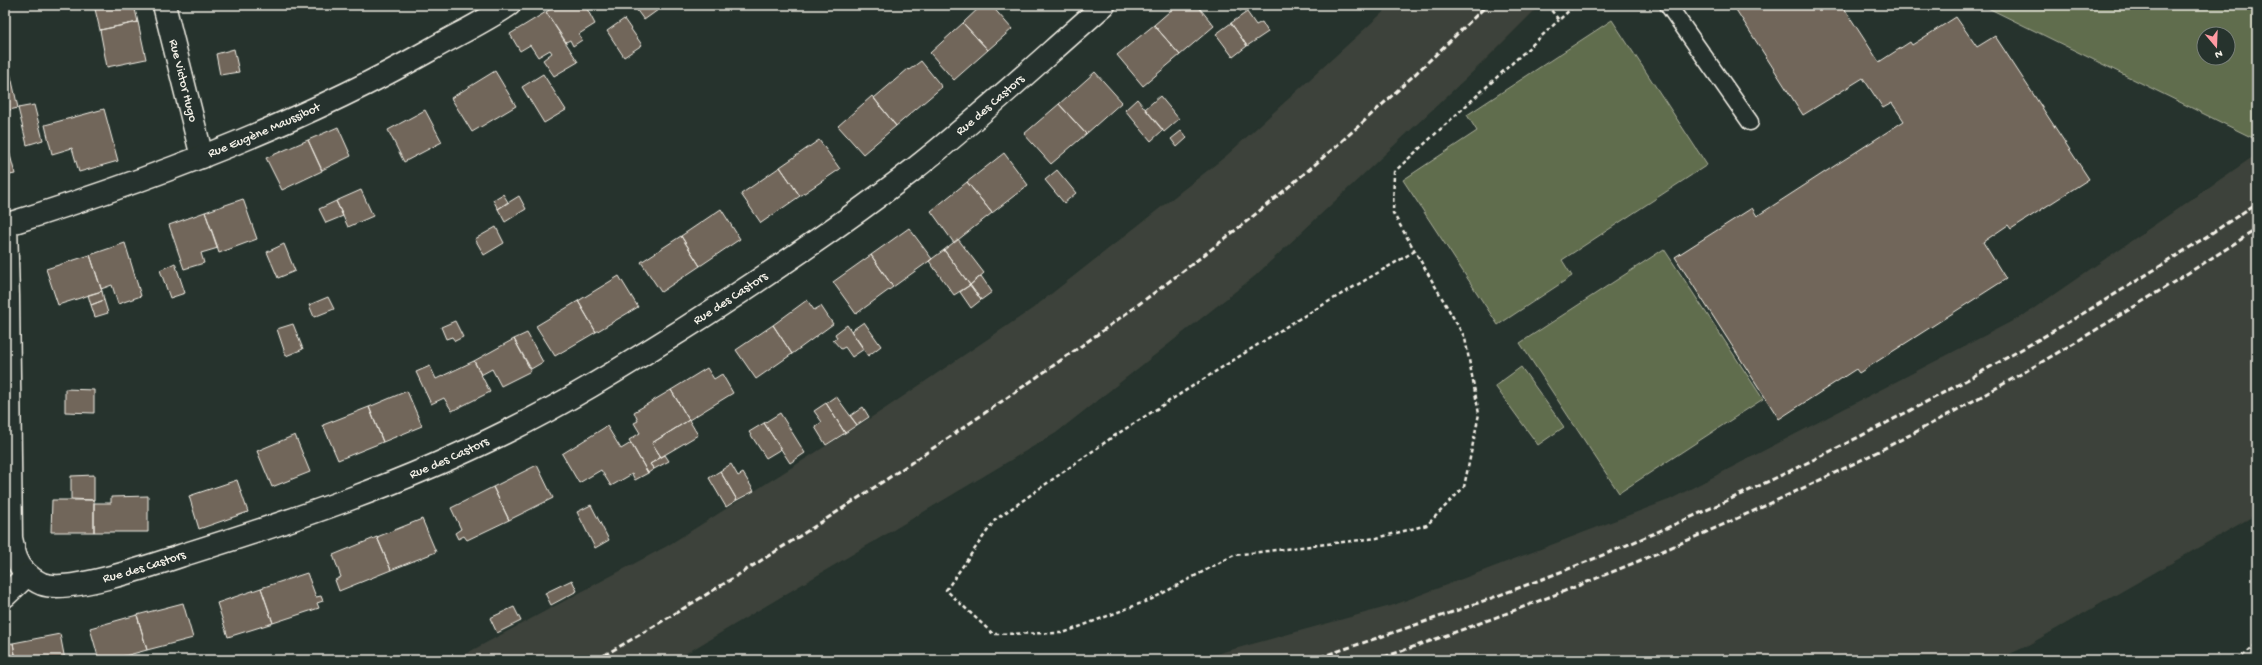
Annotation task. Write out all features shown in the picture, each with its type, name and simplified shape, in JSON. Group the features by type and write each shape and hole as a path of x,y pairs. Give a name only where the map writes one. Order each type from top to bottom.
{"street":[{"name":"Rue Victor Hugo","path":"164,5 202,157"},
{"name":"Rue Eugène Maussibot","path":"5,225 202,157 277,126 389,73 509,5"},
{"name":"Rue des Castors","path":"27,575 43,584 62,586 102,579 139,570 370,492 507,432 646,353 746,289 841,224 916,167 1104,5"},
{"path":"5,225 8,296 11,538 18,563 27,575 5,596"}],"lane":[{"path":"1668,5 1750,122"}],"path":[{"path":"1547,5 1559,20"},
{"path":"1415,251 1292,323 1127,427 995,520 946,590 993,634 1063,633 1152,599 1234,554 1377,538 1427,525 1464,487 1479,414 1465,338 1415,251 1393,213 1394,172 1575,5"},
{"path":"2236,660 2257,644"}],"shaded area":[{"path":"1391,5 1540,5 1480,65 1255,276 1056,433 675,660 454,660 667,546 883,410 1032,309 1226,156"},
{"path":"2257,154 2257,514 2023,648 1996,660 1194,660 1394,605 1671,499 2024,315"}],"green space":[{"path":"1982,5 2257,5 2257,140"},
{"path":"1612,20 1707,165 1562,260 1572,276 1498,325 1403,180 1477,131 1467,115"},
{"path":"1664,249 1763,399 1619,493 1520,343"},
{"path":"1521,367 1564,427 1538,445 1495,386"}],"building":[{"path":"94,5 134,5 138,22 100,30"},
{"path":"557,5 585,5 595,24 579,34 582,40 573,46 570,40 566,42 546,12"},
{"path":"633,5 665,5 644,20"},
{"path":"982,5 991,5 1012,29 988,50 963,23"},
{"path":"1177,5 1197,5 1214,26 1180,55 1154,25"},
{"path":"1237,5 1251,5 1240,11"},
{"path":"1733,5 1842,5 1879,62 1910,42 1912,45 1956,17 1977,47 1995,36 2089,179 2011,229 2008,225 1983,242 2006,279 1859,373 1856,369 1779,419 1675,257 1752,208 1757,216 1904,121 1892,103 1883,108 1863,78 1803,115"},
{"path":"546,12 578,62 554,76 543,60 552,53 550,50 538,57 530,45 520,51 510,34"},
{"path":"1247,12 1256,25 1262,22 1268,32 1247,46 1231,23"},
{"path":"624,19 642,45 624,57 607,31"},
{"path":"138,22 146,59 107,67 100,30"},
{"path":"963,23 988,50 954,80 930,53"},
{"path":"1231,23 1247,46 1233,57 1216,34"},
{"path":"1154,25 1180,55 1143,86 1117,55"},
{"path":"234,49 239,72 220,75 216,54"},
{"path":"921,61 942,87 896,126 874,98 908,69 909,70"},
{"path":"495,71 516,106 472,132 451,98"},
{"path":"10,72 18,108 5,111 5,73"},
{"path":"1095,72 1122,102 1086,134 1059,104"},
{"path":"543,74 566,110 544,123 522,87"},
{"path":"872,96 896,126 863,154 838,126"},
{"path":"1160,96 1179,119 1164,132 1145,109"},
{"path":"1137,99 1163,130 1151,141 1125,110"},
{"path":"1059,104 1086,134 1051,164 1024,134"},
{"path":"34,105 43,140 27,145 18,108"},
{"path":"104,109 118,161 79,172 72,148 52,154 45,125"},
{"path":"425,110 442,142 404,162 388,130"},
{"path":"338,127 351,156 322,170 308,140"},
{"path":"1181,131 1187,138 1177,147 1171,139"},
{"path":"5,136 15,174 5,176"},
{"path":"308,140 322,171 282,190 266,158"},
{"path":"819,140 840,169 800,196 780,167"},
{"path":"1004,153 1028,185 992,213 967,182"},
{"path":"780,167 800,196 761,223 741,194"},
{"path":"1057,170 1076,193 1064,203 1045,180"},
{"path":"967,182 992,213 954,243 931,211"},
{"path":"361,190 373,216 348,227 336,201"},
{"path":"503,194 508,202 498,209 493,200"},
{"path":"519,196 526,209 505,222 498,209"},
{"path":"243,199 257,239 219,253 205,212"},
{"path":"336,201 343,216 326,223 319,209"},
{"path":"721,209 740,239 700,266 681,236"},
{"path":"205,212 218,248 201,253 204,263 184,269 169,225"},
{"path":"496,227 504,243 484,255 475,239"},
{"path":"909,228 932,259 893,287 871,255"},
{"path":"681,236 700,266 661,292 641,262"},
{"path":"958,239 984,273 970,285 944,250"},
{"path":"125,243 141,296 118,304 112,285 101,289 90,255"},
{"path":"284,244 295,271 278,278 267,252"},
{"path":"944,250 970,285 954,295 929,261"},
{"path":"90,255 102,291 58,305 46,269"},
{"path":"871,255 893,287 856,314 833,282"},
{"path":"175,263 185,293 170,298 160,270"},
{"path":"619,276 638,307 596,332 578,301"},
{"path":"981,276 992,292 981,300 970,285"},
{"path":"970,285 981,300 971,308 960,292"},
{"path":"102,291 104,300 91,305 88,295"},
{"path":"328,297 334,309 314,317 309,305"},
{"path":"104,300 108,313 95,317 91,305"},
{"path":"807,300 814,310 821,306 833,324 792,354 773,325"},
{"path":"578,301 596,332 555,356 536,326"},
{"path":"455,321 463,337 455,341 452,337 446,339 441,327"},
{"path":"864,322 881,346 868,356 851,331"},
{"path":"293,324 303,349 286,356 277,329"},
{"path":"773,325 792,354 756,379 736,350"},
{"path":"847,325 864,349 852,357 845,347 841,349 833,340 837,338 835,334"},
{"path":"527,333 543,362 531,369 514,339"},
{"path":"514,339 531,371 501,386 492,369 481,375 474,361"},
{"path":"474,361 490,392 452,411 444,398 431,404 416,372 430,366 436,379"},
{"path":"707,368 714,379 722,374 733,393 689,420 671,390"},
{"path":"65,389 94,390 94,413 65,412"},
{"path":"671,390 689,420 652,443 661,457 650,464 654,469 648,473 629,440 640,433 634,423 638,421 634,412"},
{"path":"407,391 422,426 383,442 369,407"},
{"path":"836,396 857,425 845,433 826,403"},
{"path":"826,403 845,433 826,445 815,427 822,422 814,411"},
{"path":"369,407 383,442 338,460 323,425"},
{"path":"863,407 869,417 857,425 850,416"},
{"path":"780,413 805,453 790,463 764,423"},
{"path":"689,420 698,435 661,457 652,443"},
{"path":"764,423 781,449 766,458 749,432"},
{"path":"607,426 621,449 631,443 648,473 635,480 632,474 611,486 601,470 579,483 562,454"},
{"path":"295,435 310,472 272,487 257,451"},
{"path":"665,455 669,461 654,469 650,464"},
{"path":"731,464 738,476 743,473 754,491 737,500 720,471"},
{"path":"537,465 553,498 509,520 493,487"},
{"path":"720,471 737,500 726,507 709,478"},
{"path":"94,475 94,500 71,499 71,476"},
{"path":"237,480 248,512 199,529 189,496"},
{"path":"493,487 509,520 467,540 464,536 458,539 455,533 461,529 451,508"},
{"path":"148,496 148,532 94,532 94,503 111,503 111,497"},
{"path":"52,500 94,500 94,532 51,532"},
{"path":"591,505 609,540 595,548 577,512"},
{"path":"422,519 436,552 391,570 377,537"},
{"path":"377,537 391,570 339,591 335,580 341,577 333,555"},
{"path":"307,573 316,597 321,596 323,601 317,603 319,608 273,623 261,588"},
{"path":"572,580 577,591 551,605 545,593"},
{"path":"261,588 273,623 228,637 217,603"},
{"path":"183,603 193,638 147,650 137,615"},
{"path":"514,607 521,621 497,633 490,618"},
{"path":"137,615 147,650 110,660 99,660 90,628"},
{"path":"60,634 65,660 16,660 13,643"},
{"path":"13,643 16,660 5,660 5,644"}],"railway":[{"path":"596,660 740,574 834,514 973,421 1168,283 1308,171 1387,100 1487,5"},
{"path":"1311,660 1467,607 1544,578 1620,548 1703,512 1785,473 1947,391 2026,347 2104,301 2257,203"},
{"path":"1375,660 1558,594 1738,518 1855,463 1907,437 2059,352 2257,229"}]}
